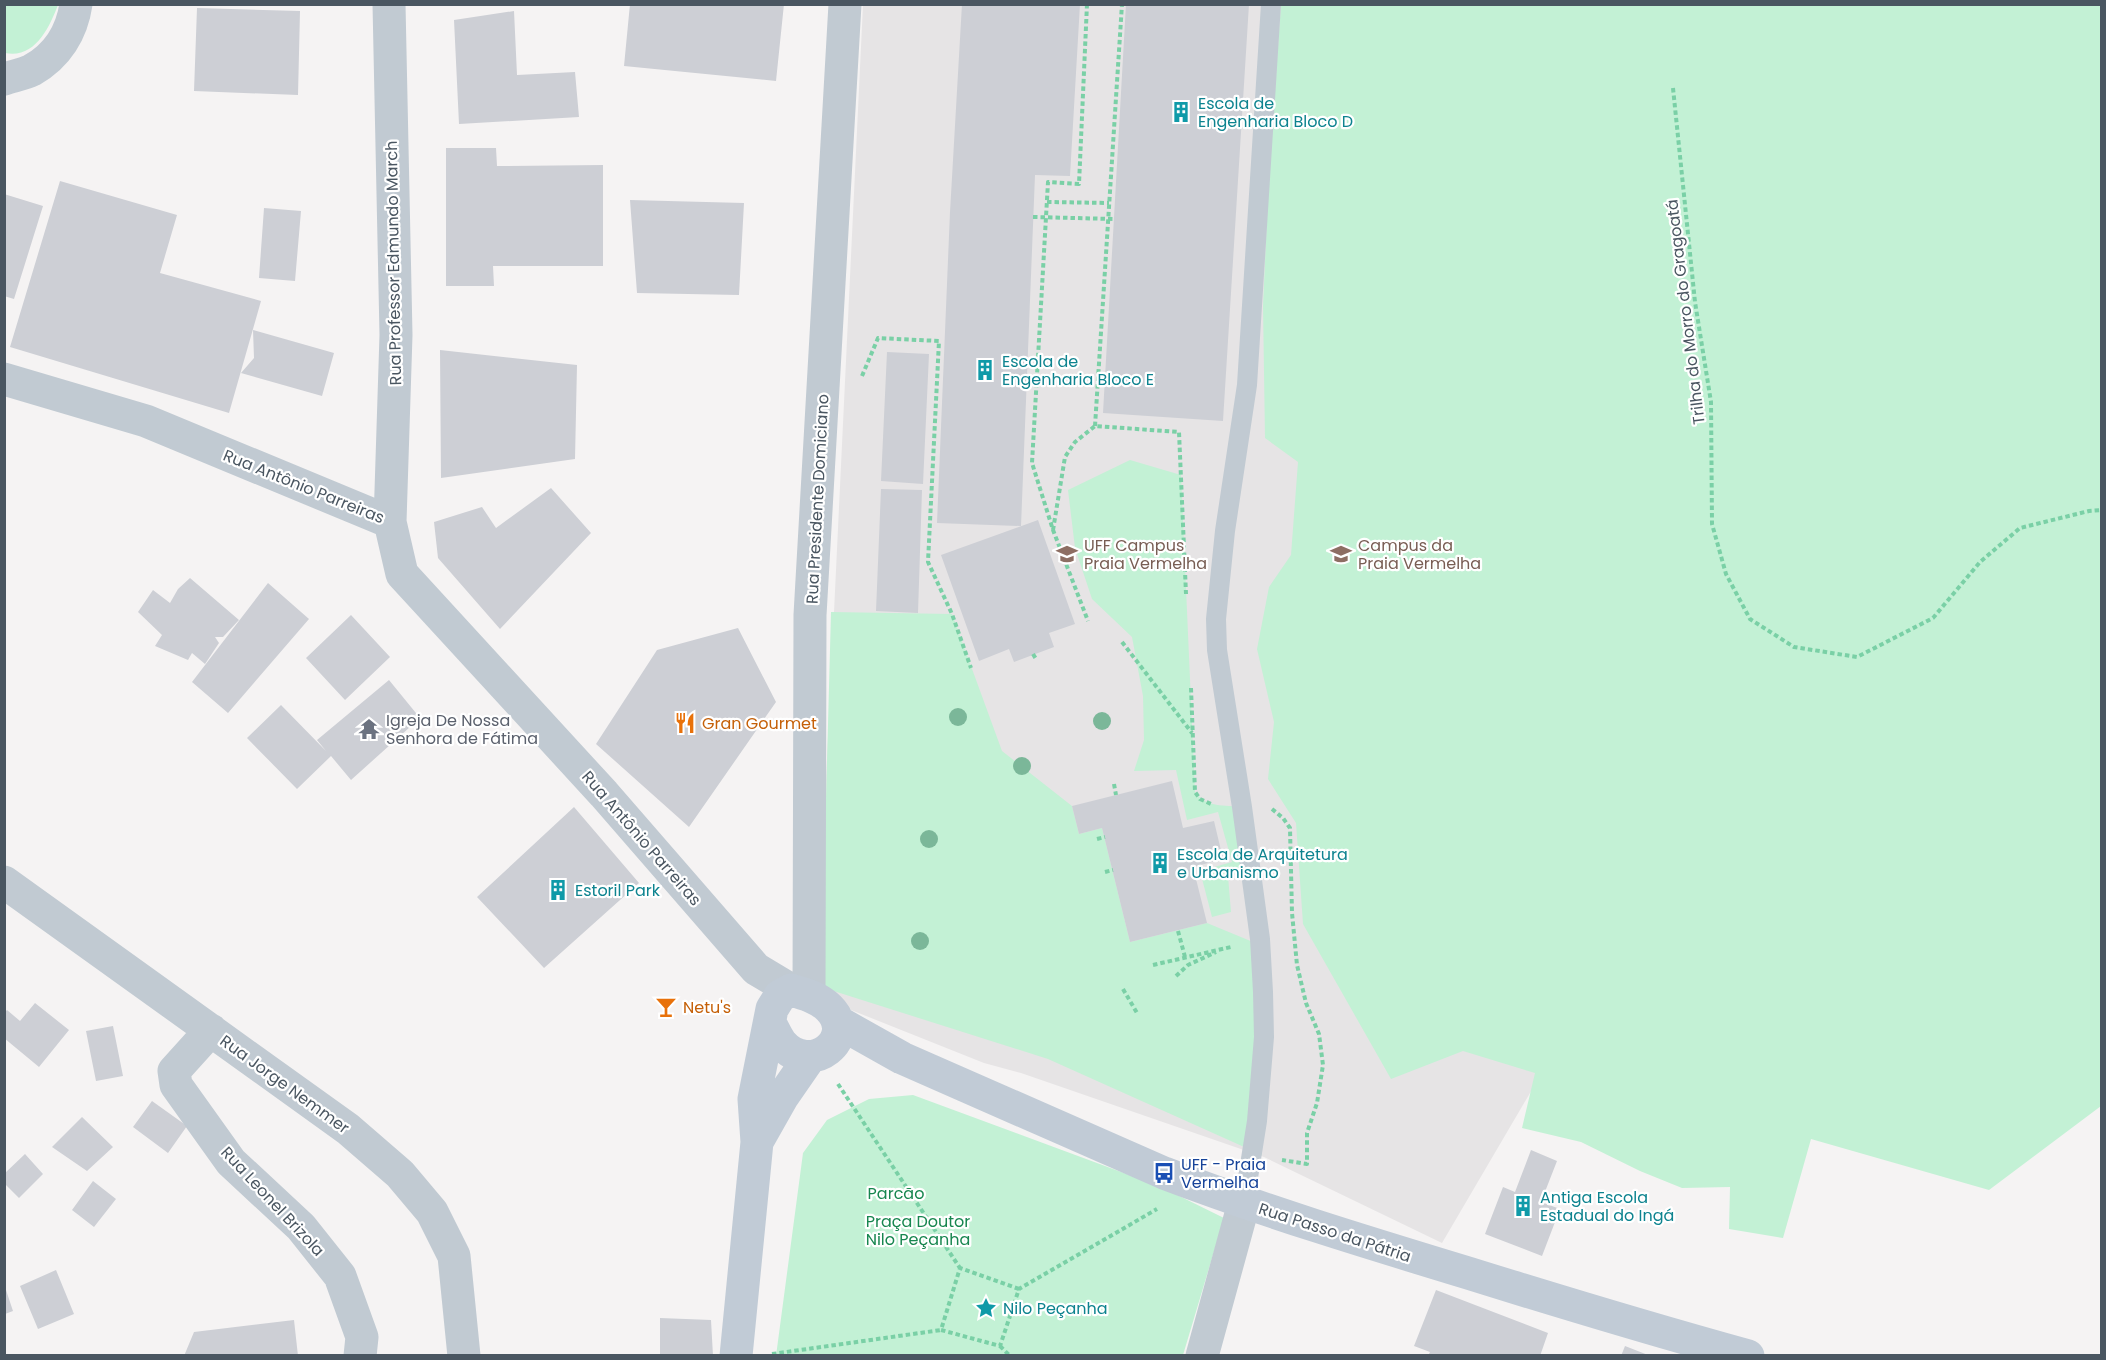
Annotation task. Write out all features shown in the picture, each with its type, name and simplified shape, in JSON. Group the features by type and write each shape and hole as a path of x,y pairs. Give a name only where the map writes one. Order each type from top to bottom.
{"street":[{"path":"4,78 31,70 59,49 74,20 76,4"},
{"name":"Rua Professor Edmundo March","path":"389,4 396,335 390,522"},
{"name":"Rua Presidente Domiciano","path":"735,1356 758,1142 754,1099 786,1004 845,4"},
{"name":"Rua Antônio Parreiras","path":"4,379 146,421 390,522 402,574 604,794 786,1004"},
{"name":"Rua Jorge Nemmer","path":"4,882 348,1129 400,1174 432,1212 454,1256 464,1356"},
{"path":"786,1004 828,1006 825,1046 794,1053 782,1044 786,1004"},
{"name":"Rua Leonel Brizola","path":"211,1030 174,1071 176,1085 231,1162 301,1227 340,1276 362,1337 360,1356"},
{"name":"Rua Presidente Domiciano","path":"758,1142 783,1096 825,1046"},
{"name":"Rua Passo da Pátria","path":"825,1046 902,1058 1164,1173 1244,1203 1334,1233 1748,1356"},
{"path":"1202,1356 1244,1203"}],"lane":[{"path":"1244,1203 1257,1121 1264,1036 1260,939 1217,650 1216,619 1225,531 1247,385 1271,4"}],"path":[{"path":"1087,4 1079,184 1048,182 1032,463 1053,530 1088,621"},
{"path":"1095,426 1122,4"},
{"name":"Trilha do Morro do Gragoatá","path":"1673,88 1695,302 1711,402 1712,524 1726,574 1750,619 1794,647 1857,657 1933,618 1980,562 2020,528 2089,511 2102,510"},
{"path":"1047,202 1109,203"},
{"path":"1033,217 1114,219"},
{"path":"857,386 878,338 939,341 928,562 952,614 971,668"},
{"path":"1053,530 1065,457 1075,442 1095,426 1179,432"},
{"path":"1122,642 1193,734"},
{"path":"1114,784 1116,795"},
{"path":"1097,839 1105,837"},
{"path":"1105,872 1113,870"},
{"path":"1178,931 1185,957"},
{"path":"1153,965 1260,939"},
{"path":"1176,976 1188,965 1221,949"},
{"path":"1123,989 1137,1013"},
{"path":"825,1046 960,1269 1019,1289"},
{"path":"1000,1346 1019,1289 1197,1186"},
{"path":"941,1330 960,1269"},
{"path":"770,1354 941,1330 1000,1346 1010,1356"}],"shaded area":[{"name":"Campus da Praia Vermelha","path":"863,5 2101,5 2101,119 1442,1243 1264,1157 1021,1073 984,1063 831,1002 816,989"}],"green space":[{"path":"5,4 58,5 45,32 33,47 16,54 5,53"},
{"path":"1281,5 2101,5 2101,1106 1989,1190 1811,1139 1783,1238 1729,1229 1730,1187 1682,1188 1640,1171 1581,1142 1522,1128 1535,1073 1463,1051 1391,1079 1303,924 1296,823 1268,779 1274,722 1257,649 1269,587 1291,555 1298,462 1265,438 1263,306 1269,174"},
{"path":"1130,460 1181,475 1195,792 1210,803 1242,807 1251,871 1228,876 1231,912 1212,917 1200,871 1232,862 1218,812 1187,820 1176,770 1134,771 1144,740 1143,696 1132,637 1092,599 1075,548 1068,490"},
{"path":"831,612 952,614 1002,751 1072,806 1079,834 1102,828 1130,942 1207,923 1253,942 1262,1155 1048,1059 821,987"},
{"name":"Praça Doutor Nilo Peçanha","path":"913,1095 1159,1186 1224,1218 1183,1355 776,1356 803,1153 827,1120 869,1099"}],"building":[{"path":"630,4 784,4 776,81 624,66"},
{"name":"Escola de Engenharia Bloco E","path":"962,4 1080,4 1070,176 1035,175 1021,526 937,523 950,212"},
{"name":"Escola de Engenharia Bloco D","path":"1126,4 1249,4 1223,421 1103,413"},
{"path":"197,8 300,11 298,95 194,91"},
{"path":"514,11 517,75 575,72 579,117 459,124 454,20"},
{"path":"446,148 496,148 497,166 603,165 603,266 493,266 494,286 446,286"},
{"path":"60,181 177,215 160,273 261,301 229,413 10,347"},
{"path":"4,194 43,206 14,299 4,296"},
{"path":"630,200 744,203 739,295 637,293"},
{"path":"264,208 301,211 295,281 259,278"},
{"path":"253,330 334,353 322,396 241,373 254,358"},
{"path":"440,350 577,365 575,459 441,478"},
{"path":"887,352 929,354 923,484 881,481"},
{"path":"551,488 591,533 500,629 438,558 434,522 482,507 496,528"},
{"path":"881,489 922,490 918,613 876,611"},
{"path":"1038,520 1075,624 1049,633 1054,647 1014,662 1009,649 979,661 941,555"},
{"path":"190,578 239,620 223,637 215,637 219,643 205,664 192,653 188,660 155,646 162,635 138,612 153,590 170,603 178,589"},
{"path":"268,583 309,619 228,713 192,682"},
{"path":"351,615 390,657 345,700 306,658"},
{"name":"Gran Gourmet","path":"738,628 776,702 689,827 596,744 657,650"},
{"path":"389,680 420,718 351,780 331,756 297,789 247,738 281,705 326,751 317,740"},
{"name":"Escola de Arquitetura e Urbanismo","path":"1172,781 1183,828 1214,821 1223,859 1193,867 1207,923 1130,942 1102,828 1079,834 1072,806"},
{"name":"Estoril Park","path":"574,807 639,883 544,968 477,897"},
{"path":"35,1003 69,1030 39,1067 4,1038 4,1013 7,1010 20,1021"},
{"path":"113,1026 123,1076 96,1081 86,1031"},
{"path":"152,1101 187,1126 168,1153 133,1127"},
{"path":"82,1117 113,1147 87,1171 52,1147"},
{"name":"Antiga Escola Estadual do Ingá","path":"1531,1150 1557,1161 1541,1202 1560,1209 1542,1256 1485,1234 1503,1187 1515,1192"},
{"path":"25,1154 43,1174 19,1198 4,1183 4,1174"},
{"path":"93,1181 116,1199 94,1227 72,1210"},
{"path":"56,1270 74,1314 38,1329 20,1286"},
{"path":"5,1287 13,1311 5,1314"},
{"path":"1436,1290 1548,1333 1540,1356 1428,1356 1430,1352 1414,1346"},
{"path":"660,1318 711,1320 713,1356 660,1356"},
{"path":"294,1320 298,1356 184,1356 194,1332"},
{"path":"1625,1346 1648,1355 1648,1356 1621,1356"}],"place":[{"name":"Escola de Engenharia Bloco D","path":"1181,112"},
{"name":"Escola de Engenharia Bloco E","path":"985,370"},
{"name":"UFF Campus Praia Vermelha","path":"1067,554"},
{"name":"Campus da Praia Vermelha","path":"1341,554"},
{"name":"Gran Gourmet","path":"685,723"},
{"name":"Igreja De Nossa Senhora de Fátima","path":"369,729"},
{"name":"Escola de Arquitetura e Urbanismo","path":"1160,863"},
{"name":"Estoril Park","path":"558,890"},
{"name":"Netu's","path":"666,1007"},
{"name":"UFF - Praia Vermelha","path":"1164,1173"},
{"name":"Antiga Escola Estadual do Ingá","path":"1523,1206"},
{"name":"Nilo Peçanha","path":"986,1308"}],"park label":[{"name":"Parcão","path":"896,1193"}]}
